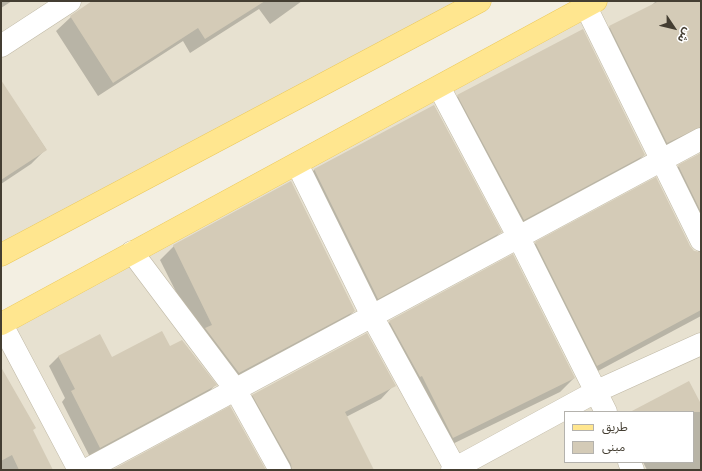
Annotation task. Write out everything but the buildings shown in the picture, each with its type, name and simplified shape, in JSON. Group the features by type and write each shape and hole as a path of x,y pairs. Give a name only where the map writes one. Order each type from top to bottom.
{"main road":[{"path":"1,256 480,1"},
{"path":"1,324 591,4"}],"street":[{"path":"1,46 70,1"},
{"path":"591,4 661,160 701,240"},
{"path":"439,87 518,236 597,391 606,411"},
{"path":"86,470 518,236 701,139"},
{"path":"297,164 372,316 453,469 597,391 701,344"},
{"path":"132,252 235,389 280,470"},
{"path":"1,324 79,470"}],"shaded area":[{"path":"1,1 491,1 1,257"},
{"path":"607,1 701,1 701,470 1,470 1,335"}]}
